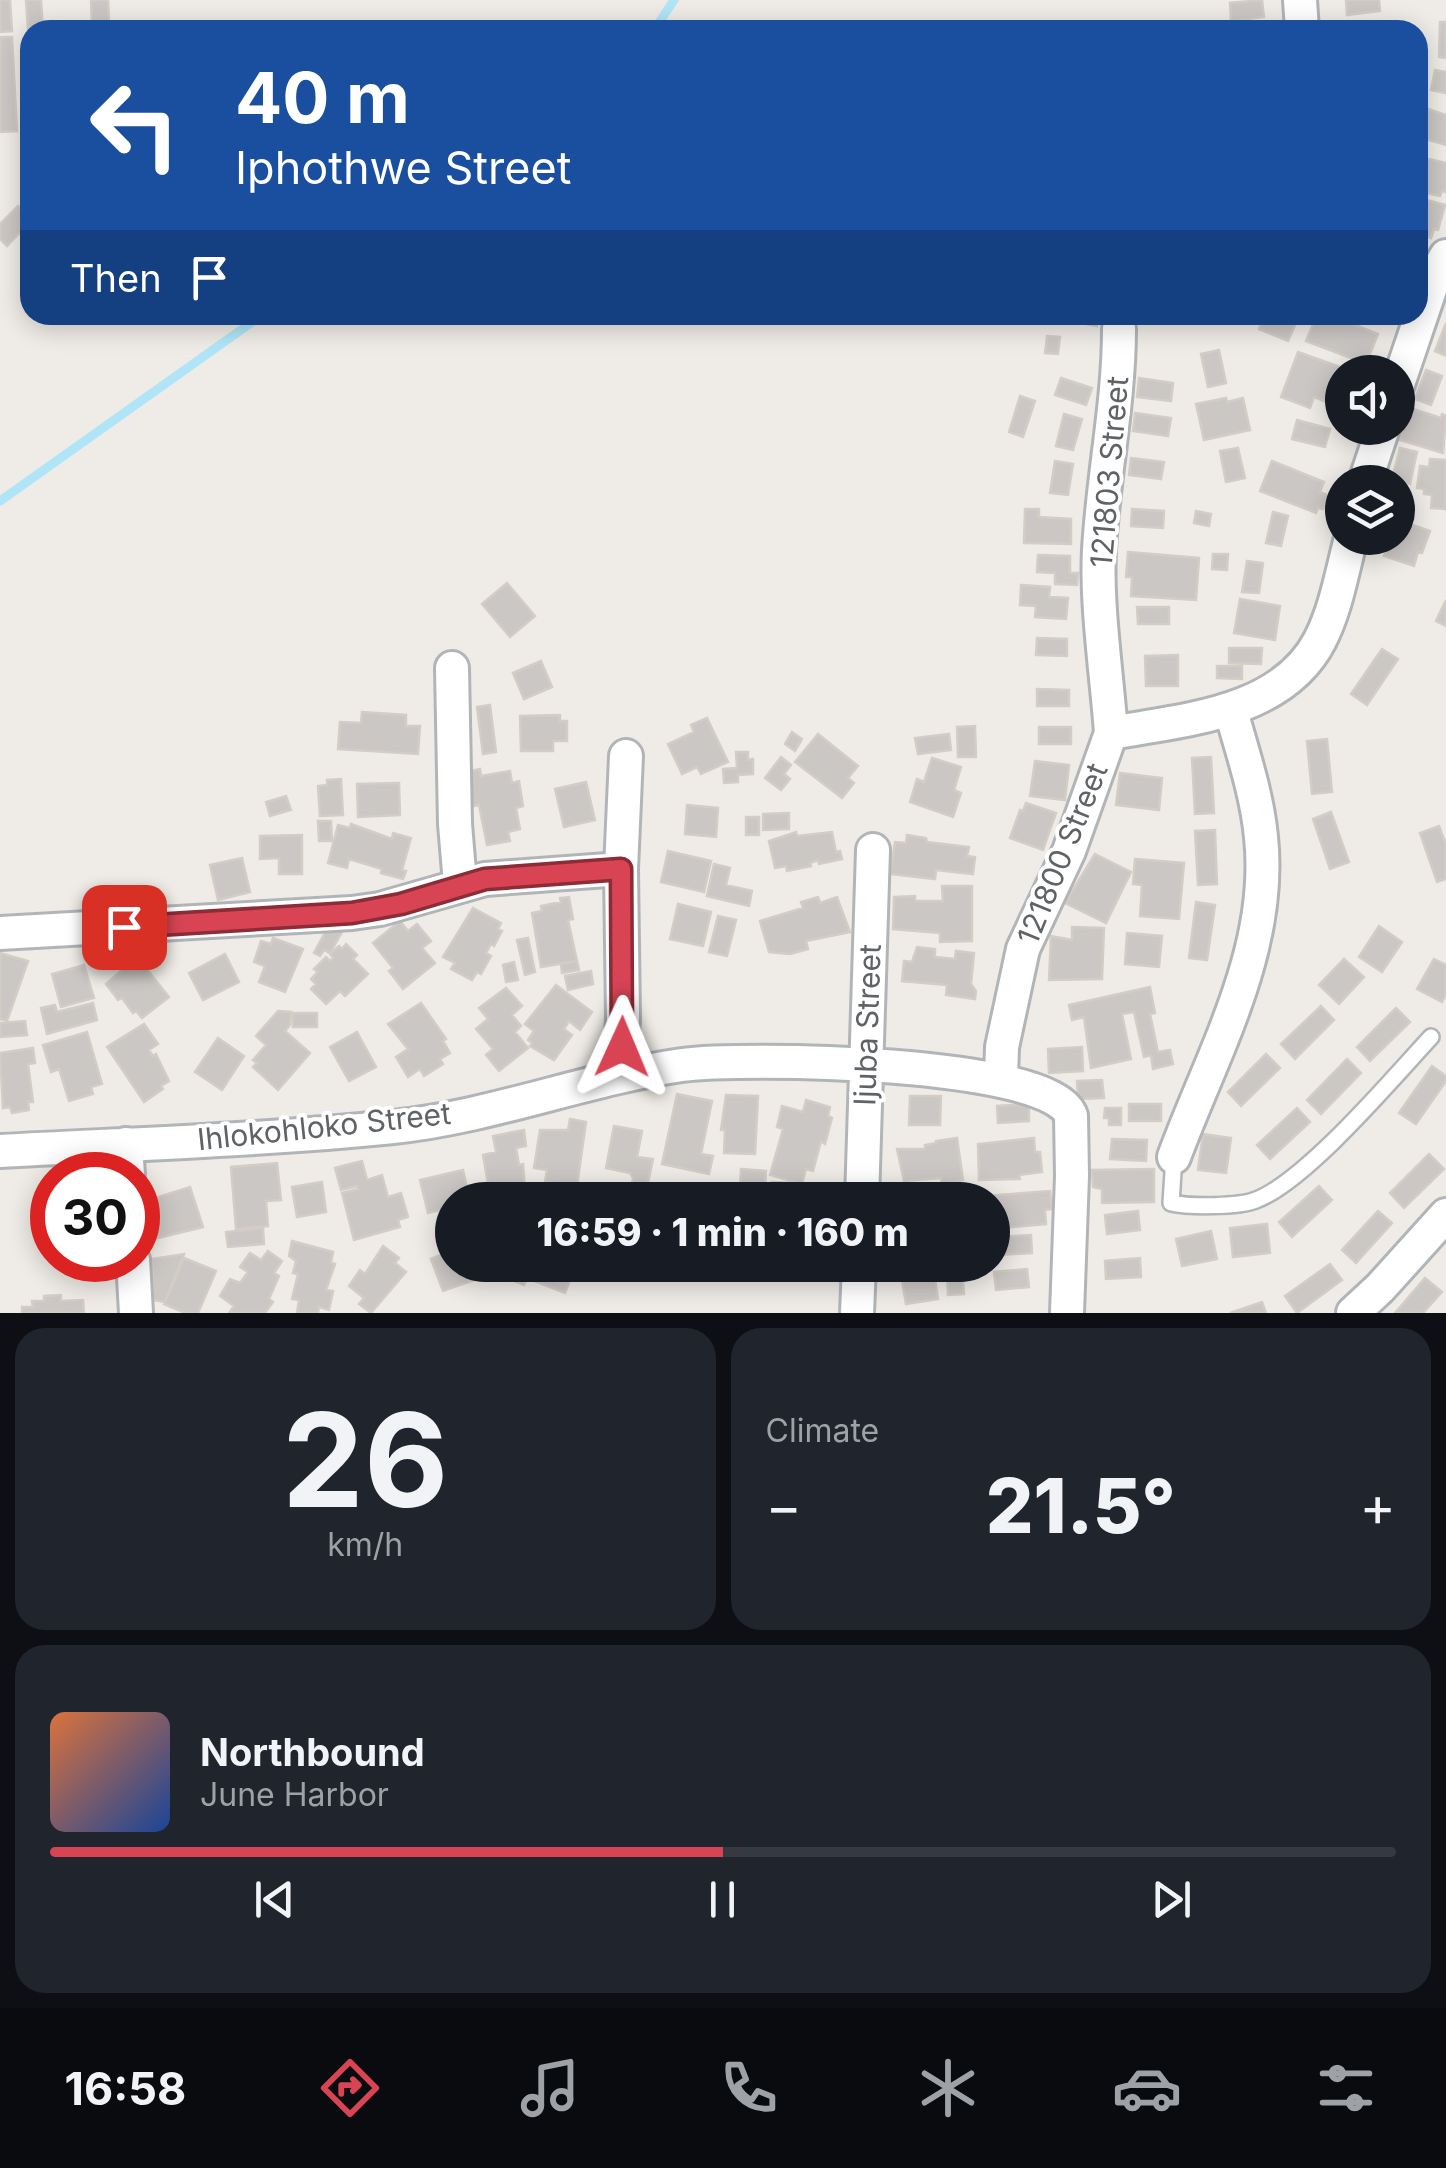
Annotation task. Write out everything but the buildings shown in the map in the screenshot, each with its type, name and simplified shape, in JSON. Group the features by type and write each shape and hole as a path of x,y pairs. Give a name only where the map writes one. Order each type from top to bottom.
{"street":[{"path":"1407,355 1415,325"},
{"name":"121803 Street","path":"1111,733 1098,556 1104,474 1119,380 1120,329"},
{"name":"121800 Street","path":"1001,1078 1002,1047 1023,948 1070,852 1111,733 1231,710 1285,680 1308,658 1331,614 1347,555"},
{"path":"452,668 460,884"},
{"path":"1174,1157 1240,990 1255,941 1262,886 1261,835 1231,710"},
{"path":"620,1076 626,756"},
{"name":"Ijuba Street","path":"863,1182 874,850"},
{"path":"0,933 352,913 422,898 460,884 530,874 621,869"},
{"name":"Ihlokohloko Street","path":"160,1156 400,1126 684,1065 738,1060 1001,1078 1054,1098 1068,1108 1071,1116 1067,1313"},
{"name":"Ihlokohloko Street","path":"0,1151 30,1153"},
{"path":"1353,1313 1446,1215"},
{"path":"134,1282 136,1313"},
{"path":"857,1313 858,1282"}],"lane":[{"path":"1174,1157 1171,1203 1249,1203 1262,1198 1312,1161 1430,1037"}],"waterway":[{"path":"661,20 674,0"},
{"path":"0,501 248,325"}],"route":[{"path":"124,927 352,913 401,904 485,879 621,869 622,1047"}]}
